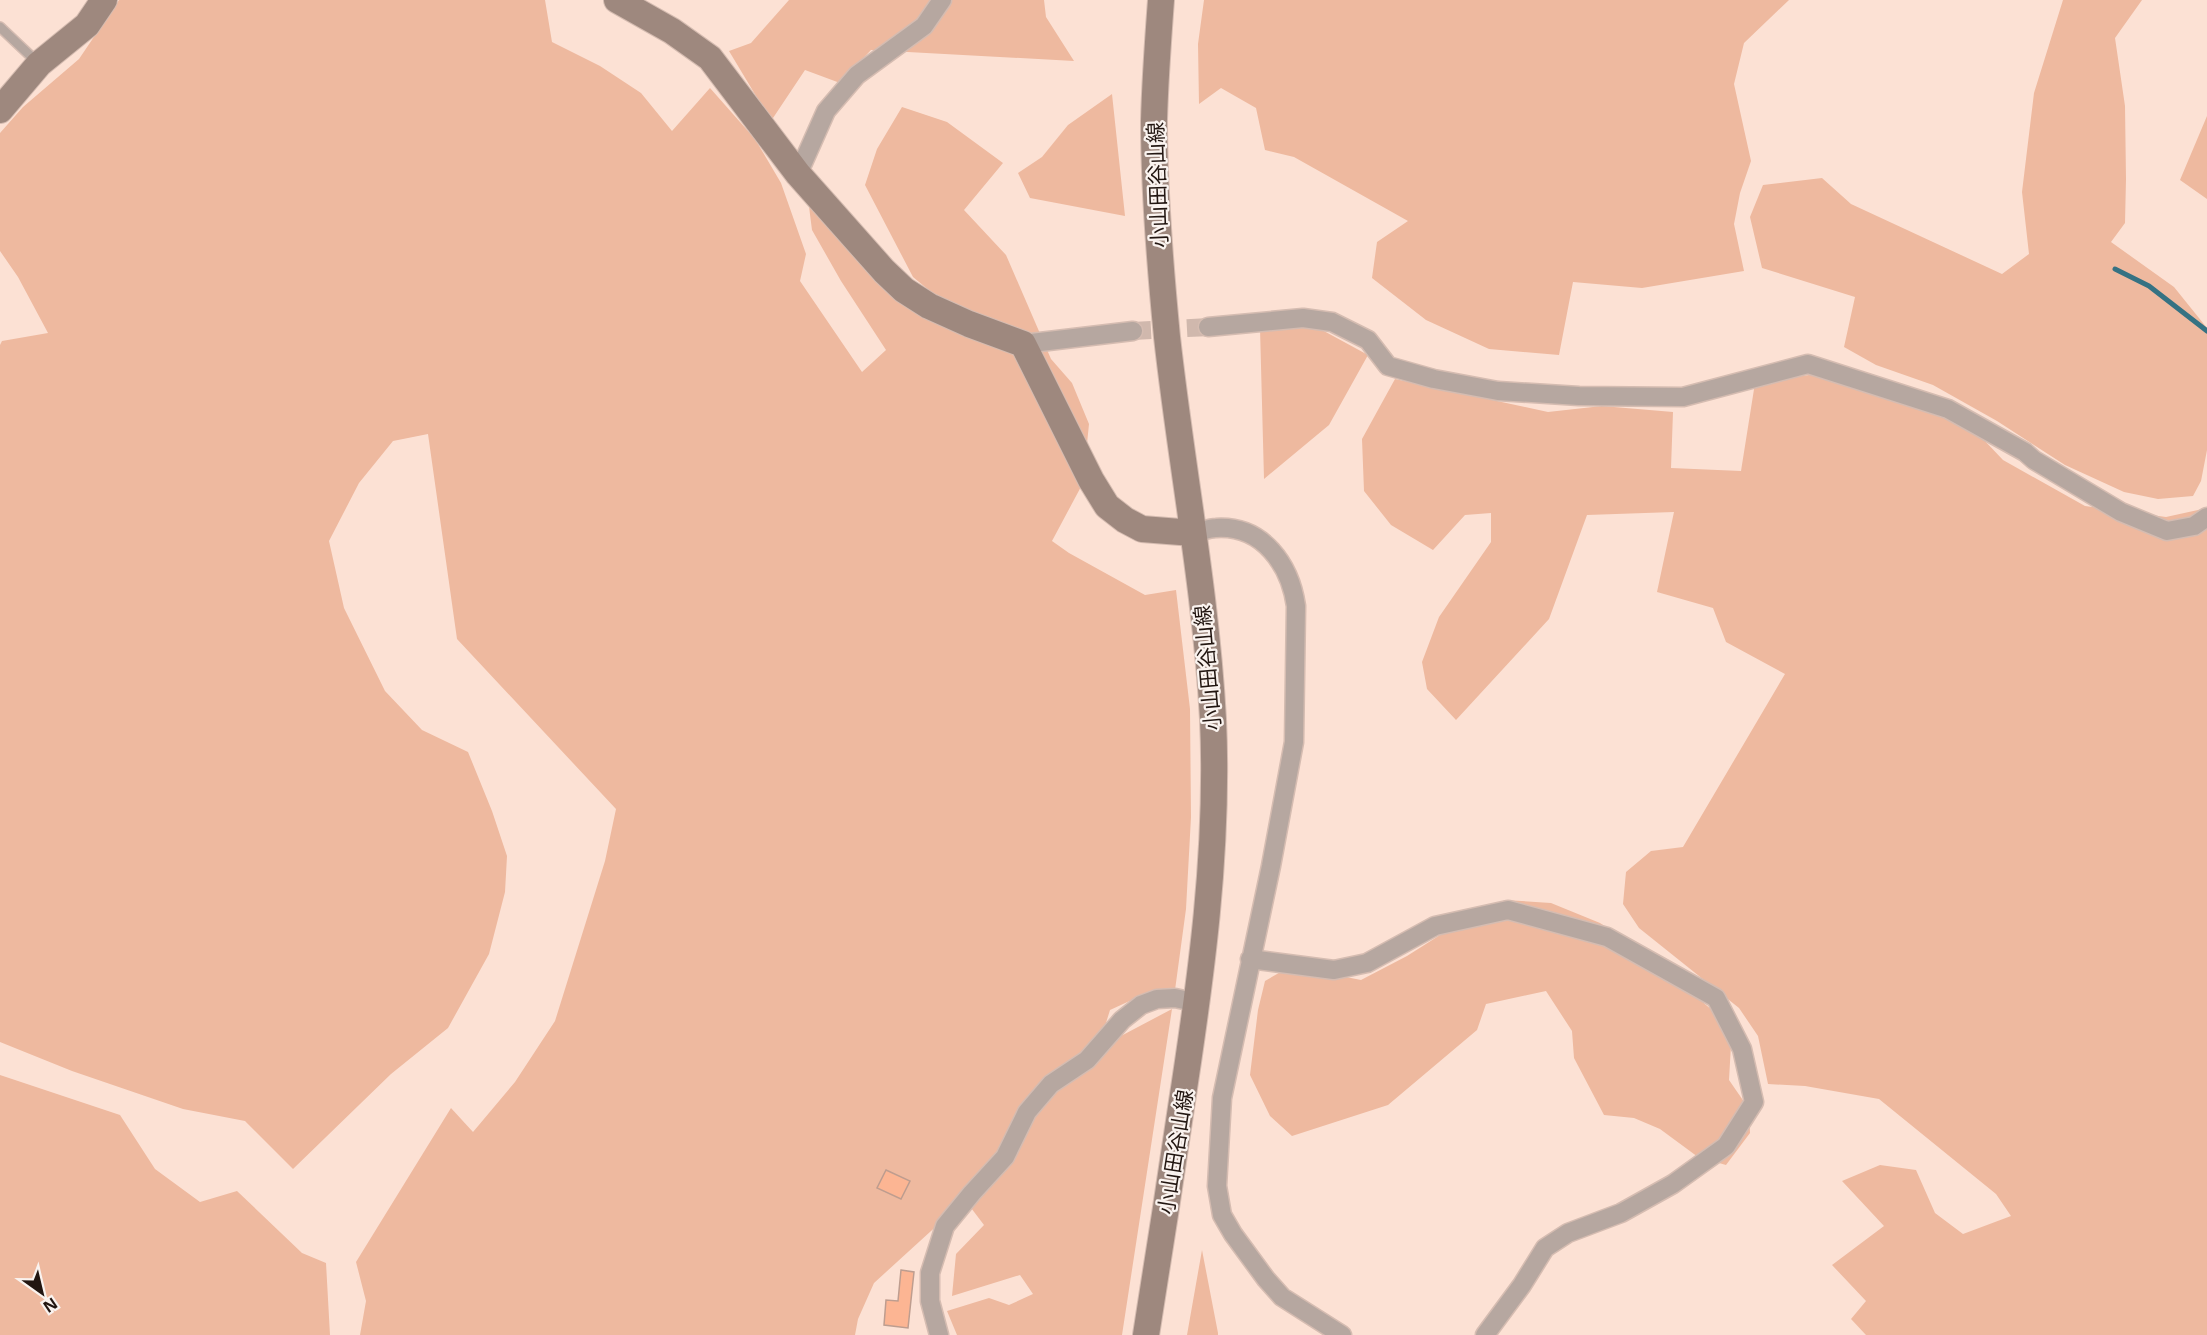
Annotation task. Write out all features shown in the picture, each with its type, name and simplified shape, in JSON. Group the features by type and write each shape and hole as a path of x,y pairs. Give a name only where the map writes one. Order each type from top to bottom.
{"main road":[{"path":"0,110 39,63 87,25 104,0"},
{"path":"617,0 672,31 710,58 798,174 884,271 904,290 929,306 1023,344 1091,480 1107,506 1125,520 1142,529 1193,533"},
{"name":"小山田谷山線","path":"1146,1335 1198,1003 1211,873 1214,786 1213,719 1209,667 1167,341 1160,266 1154,121 1161,0"}],"street":[{"path":"798,174 826,111 857,75 924,26 942,0"},
{"path":"1208,327 1303,318 1332,322 1368,340 1389,366 1434,379 1498,392 1683,398 1808,364 1948,409 2025,452 2121,512 2168,531 2194,526 2207,517"},
{"path":"1023,344 1133,331"},
{"path":"1193,533 1217,528 1244,532 1261,540 1273,551 1285,568 1293,587 1296,606 1294,742 1271,866 1222,1098 1218,1186 1222,1215 1233,1234 1282,1297 1342,1335"},
{"path":"1250,959 1334,970 1367,963 1435,926 1508,910 1607,937 1716,998 1742,1049 1754,1102 1726,1146 1673,1184 1644,1201 1621,1213 1568,1233 1545,1248 1522,1285 1485,1335"},
{"path":"939,1335 930,1300 930,1273 945,1226 1005,1157 1027,1112 1051,1084 1088,1059 1122,1020 1141,1005 1157,999 1175,998 1198,1003"}],"lane":[{"path":"0,27 39,63"}],"shaded area":[{"path":"119,0 545,0 552,42 600,66 641,93 672,131 710,88 755,139 781,183 806,254 800,281 862,372 886,350 841,281 812,230 807,191 879,282 933,322 950,314 942,301 913,277 865,185 877,149 902,107 947,122 1003,163 964,210 1006,255 1051,359 1072,383 1089,424 1083,483 1052,541 1069,553 1145,595 1176,590 1190,709 1191,817 1186,909 1175,990 1147,993 1110,1010 1100,1042 1119,1037 1172,1009 1122,1335 957,1335 947,1311 989,1298 1009,1305 1033,1294 1020,1275 952,1296 956,1254 984,1225 965,1200 874,1283 858,1319 855,1335 360,1335 366,1301 356,1262 451,1108 473,1132 515,1082 555,1021 605,861 616,809 457,639 428,434 393,441 359,483 329,541 344,608 385,691 422,730 468,752 507,856 505,892 489,954 448,1028 391,1074 293,1169 245,1121 183,1109 72,1071 0,1042 0,345 2,341 48,333 18,277 0,251 0,133 23,107 79,59"},
{"path":"789,0 1044,0 1046,17 1074,61 871,50 840,83 805,70 771,121 729,51 751,43"},
{"path":"1204,0 1789,0 1744,43 1734,84 1751,161 1740,193 1734,224 1744,271 1642,288 1573,282 1559,355 1489,349 1426,320 1372,278 1377,242 1408,221 1294,157 1265,150 1256,108 1221,88 1199,104 1198,44"},
{"path":"2063,0 2142,0 2115,38 2125,106 2126,179 2125,223 2111,242 2174,287 2207,328 2207,450 2201,481 2193,496 2158,499 2124,492 2065,465 1997,421 1933,385 1876,365 1844,347 1855,297 1762,268 1750,217 1763,185 1822,178 1851,204 2002,274 2029,254 2022,192 2034,93"},
{"path":"1112,94 1125,216 1030,198 1018,173 1042,157 1068,125"},
{"path":"2207,116 2207,199 2180,180"},
{"path":"1311,324 1368,355 1329,425 1264,479 1260,328"},
{"path":"1809,375 1846,376 1905,385 1984,440 2003,460 2085,506 2166,517 2207,508 2207,1335 1866,1335 1851,1319 1866,1301 1832,1265 1884,1226 1842,1181 1880,1165 1916,1170 1935,1213 1963,1234 2011,1216 1996,1194 1879,1099 1805,1086 1768,1084 1758,1036 1739,1008 1639,928 1623,904 1626,872 1651,851 1683,847 1785,674 1726,642 1713,608 1657,592 1674,512 1587,515 1549,619 1456,720 1427,689 1422,662 1439,617 1491,542 1491,513 1465,515 1433,550 1391,525 1364,491 1362,439 1395,379 1548,412 1602,406 1673,412 1671,468 1741,471 1755,383"},
{"path":"1505,900 1551,903 1600,923 1640,949 1732,1027 1729,1080 1749,1109 1750,1133 1726,1165 1698,1157 1660,1129 1634,1118 1604,1115 1574,1058 1572,1031 1546,991 1486,1004 1477,1030 1388,1105 1292,1136 1270,1116 1250,1075 1258,1010 1265,981 1291,966 1361,980 1407,956 1470,916"},
{"path":"0,1075 120,1115 155,1169 200,1202 237,1191 302,1253 326,1263 330,1335 0,1335"},
{"path":"1202,1250 1218,1333 1218,1335 1187,1335"}],"building":[{"path":"886,1170 910,1181 901,1199 877,1188"},
{"path":"901,1270 914,1272 908,1328 884,1325 886,1300 898,1301"}],"waterway":[{"path":"2115,269 2149,286 2207,331"}],"tunnel":[{"path":"1133,331 1208,327"}]}
